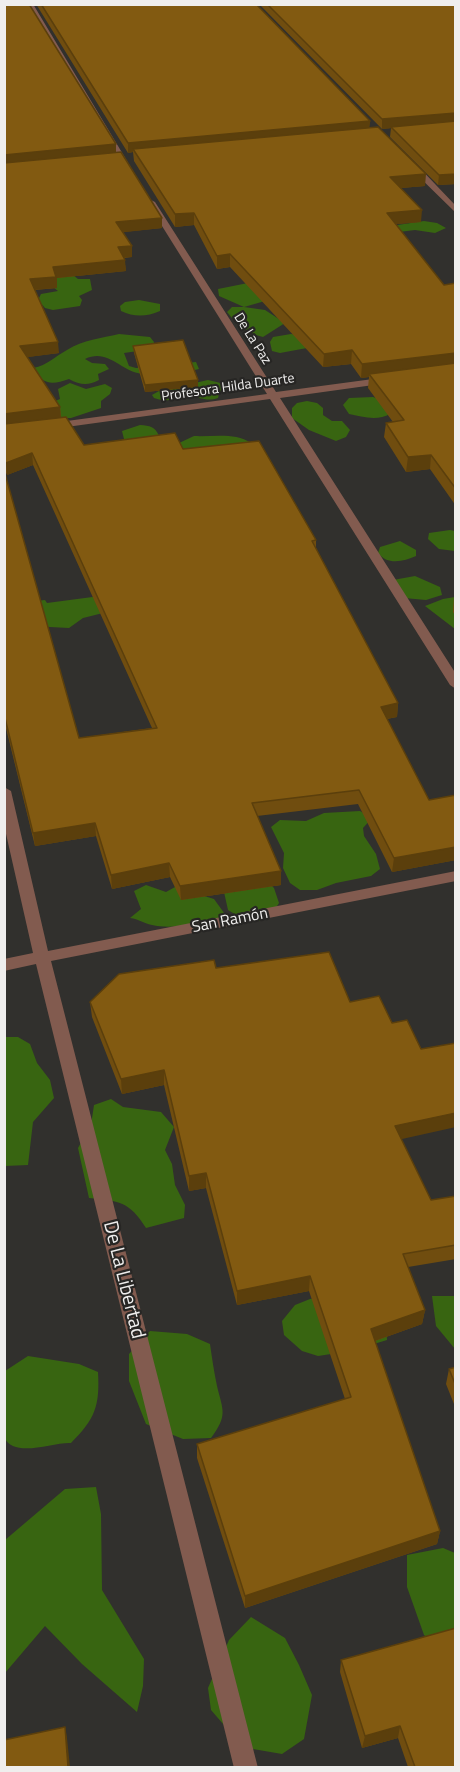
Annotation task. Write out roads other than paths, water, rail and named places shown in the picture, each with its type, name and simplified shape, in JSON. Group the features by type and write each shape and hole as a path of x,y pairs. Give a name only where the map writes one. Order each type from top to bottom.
{"street":[{"path":"30,4 136,177"},
{"path":"111,159 135,156"},
{"path":"406,159 456,211"},
{"name":"De La Paz","path":"148,197 456,686"},
{"name":"Profesora Hilda Duarte","path":"39,427 398,379"},
{"name":"De La Libertad","path":"4,791 42,957 246,1767"},
{"name":"San Ramón","path":"4,965 456,876"}]}
